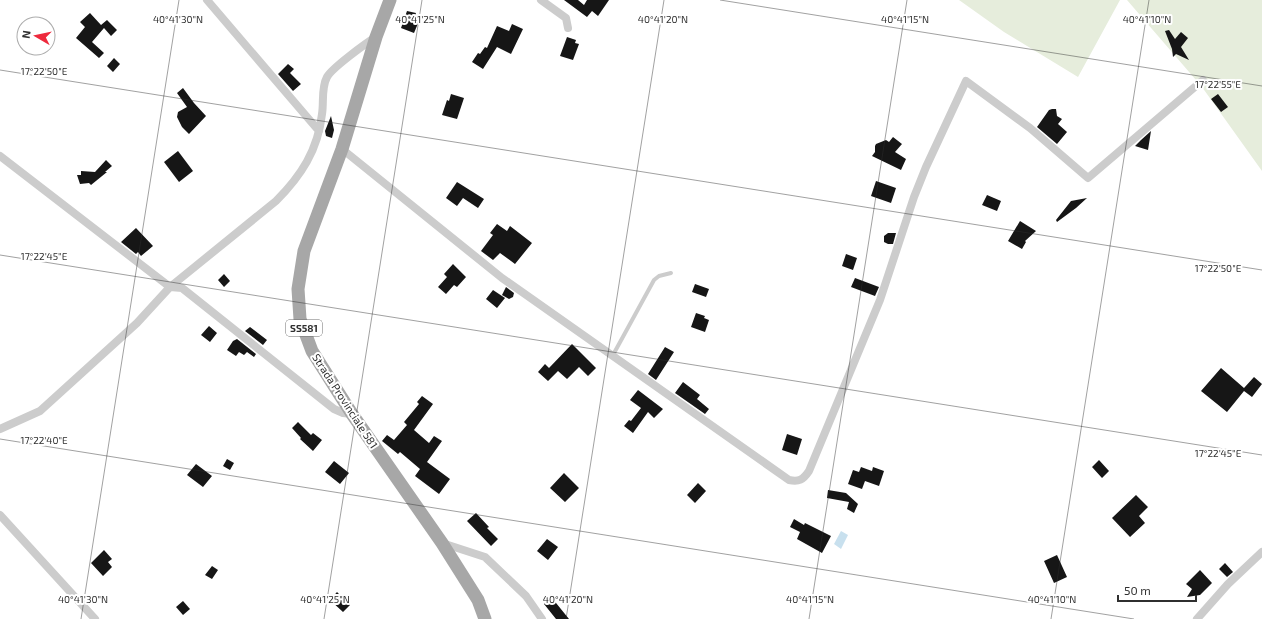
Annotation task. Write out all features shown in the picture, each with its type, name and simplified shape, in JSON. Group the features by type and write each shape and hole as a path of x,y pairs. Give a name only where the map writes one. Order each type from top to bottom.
{"main road":[{"name":"Strada Provinciale 581","path":"390,0 376,37 342,149 304,251 298,290 300,318 312,351 352,414 442,543 478,600 485,619"}],"street":[{"path":"207,0 319,132"},
{"path":"541,0 566,18 568,28"},
{"path":"0,429 40,411 137,323 170,287 276,202 291,186 308,160 319,132 324,86 327,76 376,37"},
{"path":"342,149 502,278 789,480 797,482 804,479 809,471 880,300 914,197 926,167 966,81 1030,128 1088,178 1203,80"},
{"path":"0,156 170,287 182,288 334,409 343,413 352,414"},
{"path":"0,515 95,619"},
{"path":"442,543 485,557 526,596 542,619"},
{"path":"1197,619 1228,584 1262,552"}],"lane":[{"path":"613,355 654,280 659,276 671,273"}],"green space":[{"path":"959,0 1120,0 1078,77 1004,32"},
{"path":"1127,0 1262,0 1262,171 1202,87"}],"water":[{"path":"841,531 848,535 841,549 834,544"}],"building":[{"path":"564,0 578,0 584,5 587,0 609,0 598,16 592,11 587,17"},
{"path":"407,11 416,13 414,19 419,21 414,33 401,28"},
{"path":"90,13 101,25 107,20 117,30 111,36 104,28 92,42 104,53 99,58 76,38 85,27 80,22"},
{"path":"512,24 523,29 511,54 497,47 483,69 472,62 478,53 480,54 485,47 487,48 497,26 509,31"},
{"path":"1169,30 1175,39 1181,32 1188,38 1181,47 1189,60 1176,54 1173,57 1172,49 1165,31"},
{"path":"567,37 576,40 575,43 579,44 573,60 560,56"},
{"path":"114,58 120,64 113,72 107,66"},
{"path":"288,64 294,69 290,73 301,84 293,91 278,74"},
{"path":"183,88 206,116 189,134 182,127 177,117 178,112 187,107 177,93"},
{"path":"451,94 464,98 457,119 442,115 447,100 449,101"},
{"path":"1218,94 1228,107 1221,112 1211,99"},
{"path":"1056,109 1057,116 1062,119 1058,124 1067,132 1057,144 1037,127 1049,110"},
{"path":"331,116 334,130 332,138 326,136 325,131"},
{"path":"1151,131 1148,150 1135,146 1141,140"},
{"path":"893,137 902,144 895,152 906,159 901,170 872,156 875,152 876,144 886,140 889,142"},
{"path":"178,151 193,171 179,182 164,162"},
{"path":"106,160 112,166 105,172 107,172 91,185 89,183 80,184 77,175 81,175 81,171 95,172"},
{"path":"876,181 896,188 891,203 871,196"},
{"path":"457,182 484,199 478,208 463,198 457,206 446,198"},
{"path":"987,195 1001,201 997,211 982,205"},
{"path":"1087,198 1057,222 1056,220 1071,201"},
{"path":"1020,221 1036,231 1025,241 1026,242 1022,249 1008,241"},
{"path":"497,224 507,231 510,226 532,243 515,264 500,253 493,260 481,251 493,235 490,233"},
{"path":"136,228 153,246 141,256 138,252 136,254 121,242"},
{"path":"888,233 896,233 893,244 884,242 884,236"},
{"path":"846,254 857,258 853,270 842,266"},
{"path":"453,264 466,277 457,287 454,285 446,294 438,287 447,277 444,274"},
{"path":"224,274 230,281 224,287 218,280"},
{"path":"855,278 879,287 875,296 851,287"},
{"path":"695,284 709,289 706,297 692,292"},
{"path":"506,287 514,293 513,297 509,299 502,295"},
{"path":"493,290 505,298 497,308 486,299"},
{"path":"696,313 705,316 704,318 709,320 705,332 691,327"},
{"path":"209,326 217,333 210,342 201,335"},
{"path":"250,327 267,340 263,345 245,331"},
{"path":"237,339 256,354 254,357 247,352 244,355 239,352 236,356 227,350 233,341"},
{"path":"572,344 596,368 588,376 579,367 567,379 558,371 548,381 538,372 545,364 549,368"},
{"path":"665,347 674,352 656,380 648,374"},
{"path":"1221,368 1244,388 1254,377 1262,384 1252,397 1244,391 1227,412 1201,391"},
{"path":"683,382 700,395 697,399 709,409 705,414 675,393"},
{"path":"638,390 663,409 654,418 648,412 633,433 624,426 629,420 631,421 641,408 630,400"},
{"path":"422,396 433,404 414,430 429,443 434,436 442,441 427,462 450,479 439,494 415,476 420,469 400,452 398,454 382,441 387,435 394,440 407,425 404,422 419,404 417,402"},
{"path":"298,422 311,435 313,433 322,440 313,451 300,439 301,438 292,428"},
{"path":"787,434 802,439 797,455 782,450"},
{"path":"227,459 234,463 230,470 223,466"},
{"path":"1099,460 1109,471 1102,478 1092,467"},
{"path":"334,461 349,473 340,484 325,472"},
{"path":"196,464 212,476 203,487 187,475"},
{"path":"861,467 872,471 873,467 884,471 879,486 865,481 862,489 848,484 853,470 859,472"},
{"path":"564,473 579,488 565,502 550,488"},
{"path":"698,483 706,491 695,503 687,495"},
{"path":"828,490 846,493 858,504 854,513 847,509 849,502 827,498"},
{"path":"1136,495 1148,507 1139,516 1145,523 1130,537 1112,518"},
{"path":"476,513 489,527 487,528 498,539 491,546 467,521"},
{"path":"794,519 804,525 805,523 831,536 822,553 797,539 800,532 790,527"},
{"path":"547,539 558,547 548,560 537,551"},
{"path":"104,550 112,559 108,562 112,567 103,576 91,563"},
{"path":"1057,555 1067,577 1054,583 1044,561"},
{"path":"1225,563 1233,572 1227,577 1219,569"},
{"path":"212,566 218,570 212,579 205,575"},
{"path":"1200,570 1212,583 1200,595 1187,597 1192,589 1186,584"},
{"path":"337,592 350,605 343,612 330,600"},
{"path":"552,598 569,619 556,619 544,604"},
{"path":"183,601 190,609 183,615 176,607"}]}
